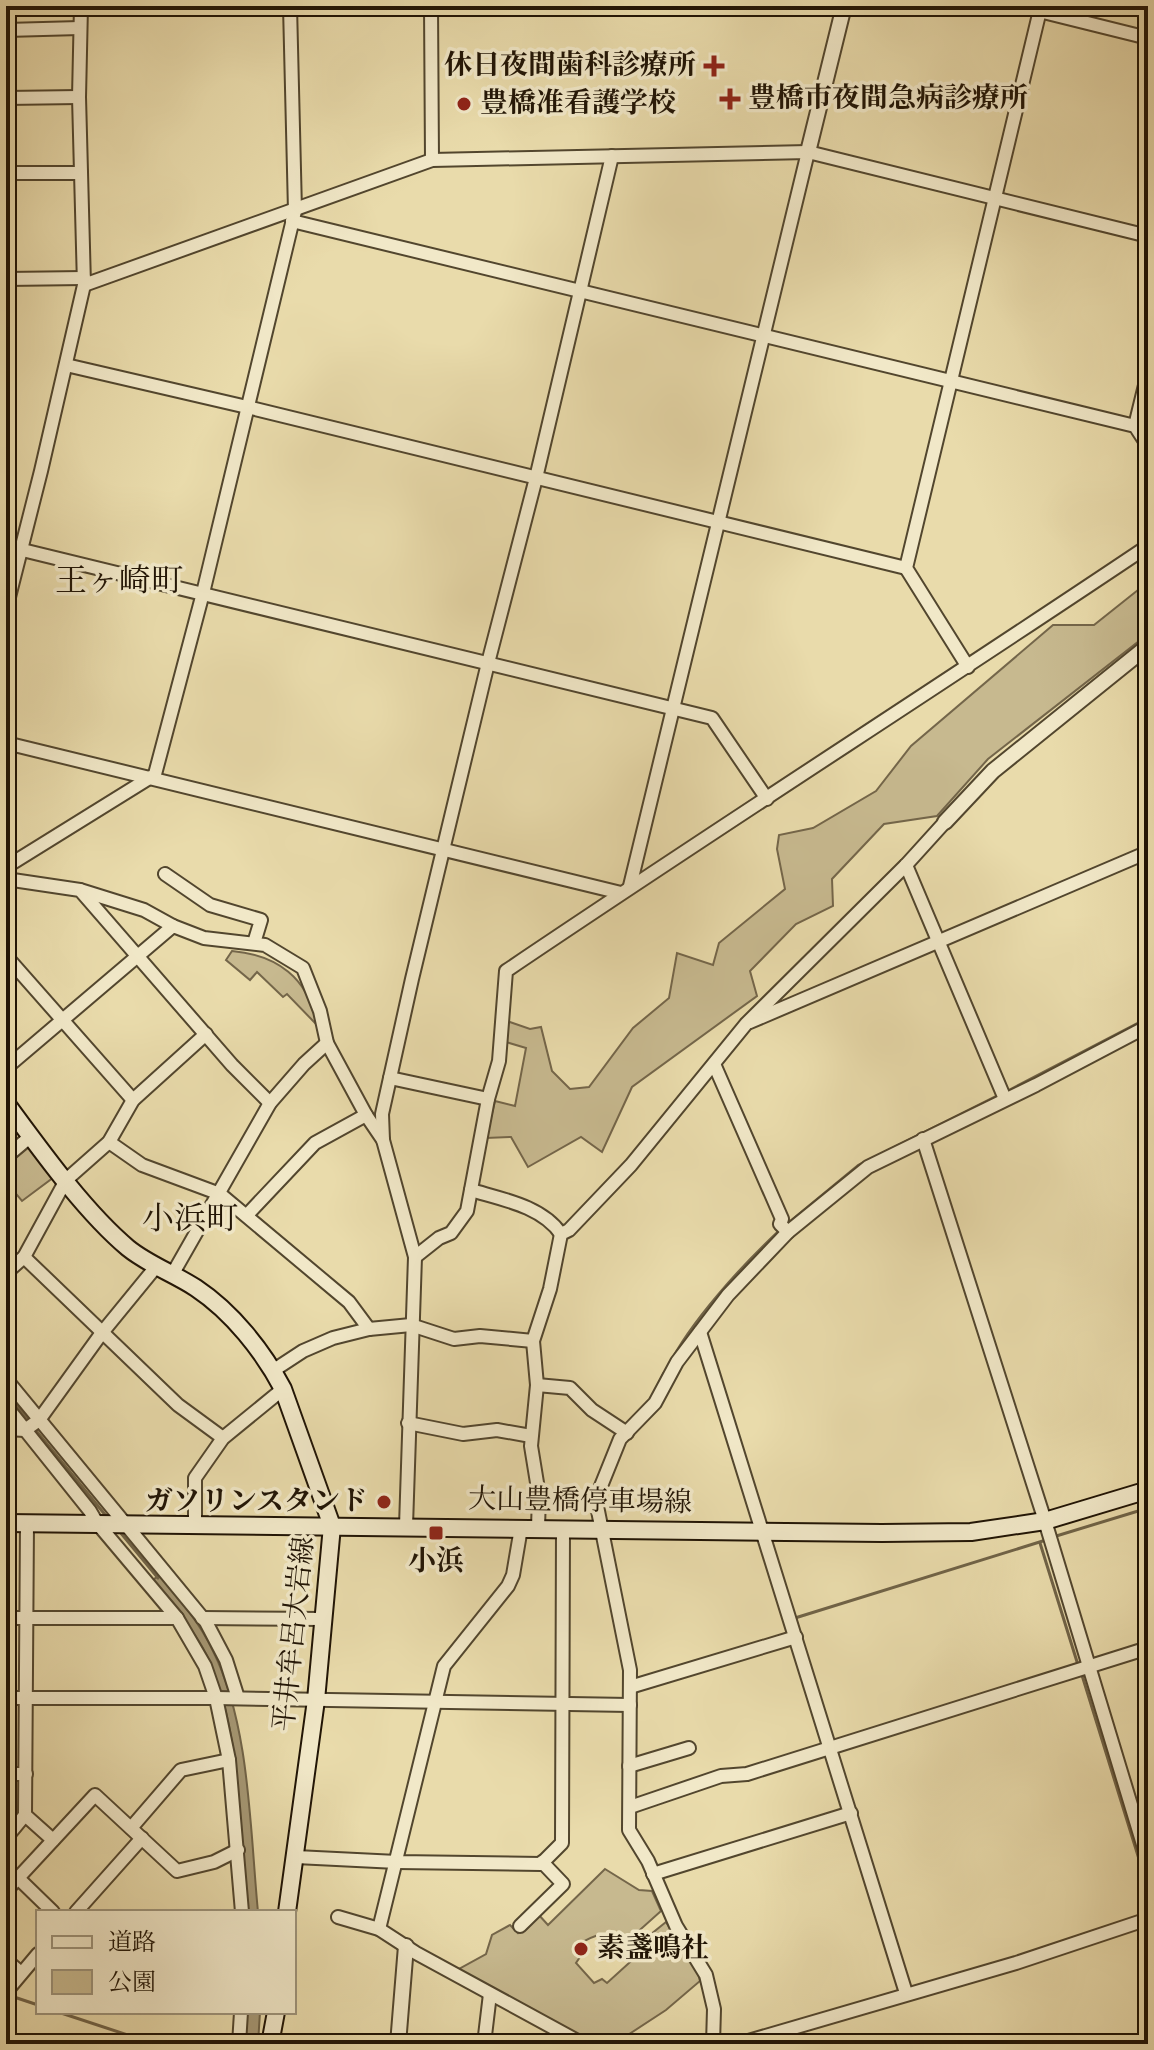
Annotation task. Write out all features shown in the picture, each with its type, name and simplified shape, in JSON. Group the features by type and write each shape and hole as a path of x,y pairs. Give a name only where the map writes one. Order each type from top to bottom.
{"main road":[{"name":"平井牟呂大岩線","path":"6,1103 66,1180 126,1246 155,1268 213,1301 274,1370 332,1526 316,1700 287,1910"},
{"name":"大山豊橋停車場線","path":"6,1523 1048,1534 1148,1490"},
{"path":"270,2044 276,2014"}],"street":[{"path":"6,609 84,282 79,97 81,6"},
{"path":"6,867 152,778 203,593 293,216 290,6"},
{"path":"431,6 432,160"},
{"path":"626,890 674,709 844,6"},
{"path":"1019,6 1148,38"},
{"path":"906,568 1041,9"},
{"path":"6,30 80,28"},
{"path":"6,98 79,97"},
{"path":"6,279 84,282 293,216 432,160 808,152 1148,236"},
{"path":"406,1526 415,1257 383,1140 382,1114 443,849 536,478 612,156"},
{"path":"6,173 81,173"},
{"path":"293,216 580,293 1135,426 1148,446"},
{"path":"66,365 906,568 968,667"},
{"path":"1135,426 1148,373"},
{"path":"6,546 712,718 767,799"},
{"path":"415,1257 439,1238 451,1233 467,1211 488,1099 499,1061 506,971 1148,546"},
{"path":"561,1234 569,1230 610,1189 746,1024 906,865 957,806 993,771 1148,646"},
{"path":"6,743 626,890"},
{"path":"746,1024 1148,852"},
{"path":"906,865 1003,1094"},
{"path":"165,874 210,905 261,920 254,943"},
{"path":"6,879 80,890 144,910 204,938 265,945 303,968 320,1011 327,1043 383,1140"},
{"path":"80,890 232,1065 270,1103"},
{"path":"6,1068 173,926"},
{"path":"6,956 133,1100"},
{"path":"713,2044 715,2017 709,1984 667,1909 653,1874 629,1830 630,1670 597,1506 597,1496 615,1446 655,1403 677,1362 784,1228 856,1174 1003,1094 1148,1026"},
{"path":"6,1273 24,1257 66,1180 109,1142 133,1100 206,1034"},
{"path":"172,1275 270,1103 327,1043"},
{"path":"714,1064 784,1228"},
{"path":"390,1078 488,1099"},
{"path":"247,1215 315,1143 366,1115"},
{"path":"6,1157 31,1136"},
{"path":"923,1139 1148,1861"},
{"path":"109,1142 142,1165 220,1194 349,1302 369,1329"},
{"path":"471,1190 527,1207 554,1224 561,1234 550,1289 533,1341 537,1385 531,1436 539,1495 538,1528"},
{"path":"24,1257 178,1405 223,1438"},
{"path":"6,1429 25,1430 39,1420 101,1334 155,1268"},
{"path":"274,1370 303,1351 369,1329 411,1325 454,1339 480,1336 533,1341"},
{"path":"700,1332 906,1993"},
{"path":"6,1379 202,1618 226,1660 238,1698"},
{"path":"537,1385 570,1388 592,1410 627,1433"},
{"path":"195,1524 195,1478 223,1438 283,1389"},
{"path":"6,1406 177,1618 205,1666 216,1698 229,1760 242,1910"},
{"path":"408,1423 463,1434 497,1430 531,1436"},
{"path":"6,1838 25,1815 27,1523"},
{"path":"379,1929 444,1666 508,1586 513,1575 521,1528"},
{"path":"296,1857 397,1862 542,1862 562,1843 563,1529"},
{"path":"6,1618 177,1618"},
{"path":"202,1618 324,1619"},
{"path":"630,1687 796,1637"},
{"path":"630,1807 721,1776 747,1774 1148,1648"},
{"path":"6,1698 238,1698 630,1705"},
{"path":"629,1766 689,1748"},
{"path":"131,1828 181,1770 229,1760"},
{"path":"6,1774 26,1774"},
{"path":"6,1891 95,1795 177,1871 214,1862 238,1850"},
{"path":"653,1874 851,1813"},
{"path":"25,1815 53,1840"},
{"path":"78,1910 142,1838"},
{"path":"520,1926 563,1884 542,1862"},
{"path":"18,1878 51,1910"},
{"path":"338,1917 379,1929 583,2044"},
{"path":"738,2044 754,2042 906,1993 1016,1963 1148,1919"},
{"path":"398,2044 406,1946"},
{"path":"6,1992 36,1956"},
{"path":"6,1960 21,1973"},
{"path":"484,2044 490,1994"},
{"path":"239,2044 241,2014"},
{"path":"6,2040 19,2044"}],"green space":[{"path":"1148,582 1148,634 988,759 937,816 884,824 832,879 833,906 796,924 750,971 757,996 632,1087 602,1152 581,1137 528,1167 511,1137 486,1138 495,1101 515,1106 526,1048 506,1042 507,1021 530,1029 541,1027 552,1071 570,1089 589,1087 633,1028 669,998 677,953 713,965 719,943 785,889 777,849 779,835 813,828 876,791 911,746 1053,625 1094,625"},
{"path":"232,951 263,958 288,972 306,994 316,1024 287,994 283,997 257,972 250,980 226,960"},
{"path":"26,1147 54,1177 22,1201 6,1182 6,1165"},
{"name":"素盞鳴社","path":"605,1869 639,1890 652,1891 661,1911 632,1937 603,1934 576,1946 582,1954 576,1963 594,1983 602,1979 607,1983 640,1953 640,1943 666,1922 700,1981 666,2010 614,2044 578,2044 462,1977 459,1969 486,1954 492,1935 510,1925 518,1933 538,1914 548,1925"}],"shaded area":[{"path":"159,1575 189,1611 208,1641 235,1711 246,1778 258,1910 245,1910 237,1782 219,1686 196,1636 152,1581"},
{"path":"246,2014 260,2014 258,2044 244,2044"}],"waterway":[{"path":"1006,1092 1148,1018"},
{"path":"785,1226 859,1165 999,1095"},
{"path":"668,1367 690,1331 718,1295 779,1231"},
{"path":"655,1391 664,1373"},
{"path":"6,1392 29,1421"},
{"path":"33,1427 107,1517"},
{"path":"1053,1537 1148,1508"},
{"path":"120,1532 158,1578"},
{"path":"795,1618 1046,1540"},
{"path":"1040,1543 1078,1665"},
{"path":"1081,1672 1148,1888"},
{"path":"11,1996 36,2004"},
{"path":"64,2014 155,2044"}],"place":[{"name":"休日夜間歯科診療所","path":"714,66"},
{"name":"豊橋市夜間急病診療所","path":"730,99"},
{"name":"豊橋准看護学校","path":"464,104"},
{"name":"ガソリンスタンド","path":"384,1502"},
{"name":"小浜","path":"436,1533"},
{"name":"素盞鳴社","path":"581,1949"}],"district":[{"name":"王ヶ崎町","path":"119,582"},
{"name":"小浜町","path":"190,1220"}]}
